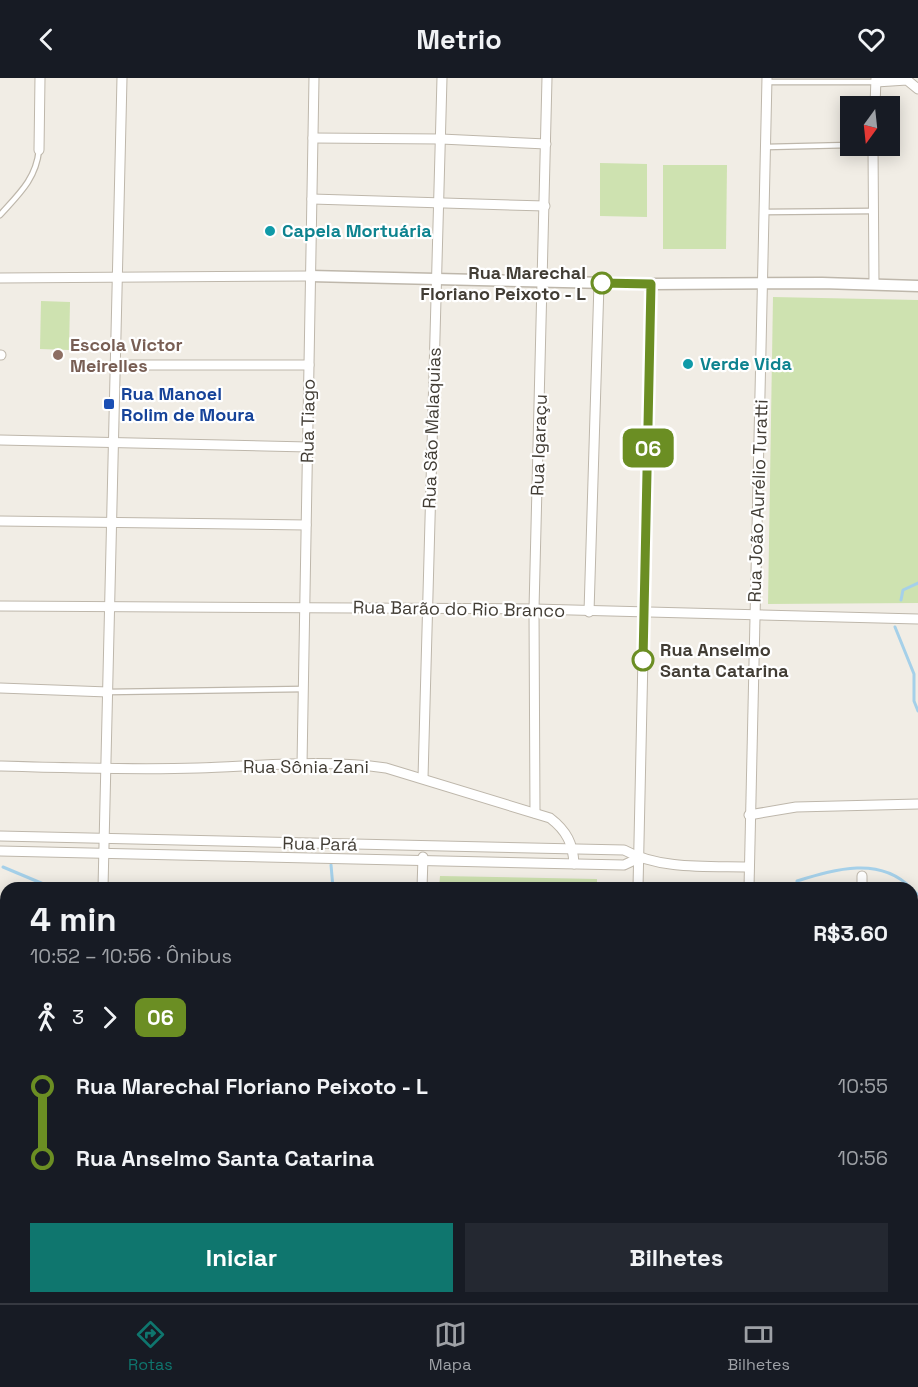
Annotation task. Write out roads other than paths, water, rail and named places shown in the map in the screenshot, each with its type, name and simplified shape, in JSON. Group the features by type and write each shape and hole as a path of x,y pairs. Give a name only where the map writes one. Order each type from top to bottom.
{"street":[{"path":"39,150 40,78"},
{"path":"103,882 122,78"},
{"name":"Rua Tiago","path":"302,765 314,78"},
{"name":"Rua São Malaquias","path":"423,778 442,78"},
{"name":"Rua Igaraçu","path":"535,813 534,609 547,78"},
{"name":"Rua João Aurélio Turatti","path":"749,882 767,80"},
{"path":"875,96 876,80 907,80 918,89"},
{"path":"313,138 441,139 546,144"},
{"path":"873,156 874,284"},
{"path":"312,199 545,206"},
{"path":"0,278 310,276 651,284 918,286"},
{"path":"589,612 598,283"},
{"path":"638,882 651,284"},
{"path":"115,365 309,365"},
{"path":"0,440 308,447"},
{"path":"0,521 306,525"},
{"name":"Rua Barão do Rio Branco","path":"0,606 534,609 644,614 918,619"},
{"path":"0,688 108,692"},
{"name":"Rua Sônia Zani","path":"0,766 106,771 365,765 423,778 550,818 564,829 573,849 574,864"},
{"path":"749,814 796,807 918,804"},
{"name":"Rua Pará","path":"0,836 624,850 639,858 672,864 749,867"},
{"path":"422,882 423,846"},
{"name":"Rua Pará","path":"0,851 624,865 639,858"},
{"path":"862,876 862,882"}],"lane":[{"path":"767,80 876,80"},
{"path":"766,147 840,146"},
{"path":"0,215 32,180 39,150"},
{"path":"765,212 872,211"},
{"path":"108,692 304,690"}],"waterway":[{"path":"901,600 903,590 918,583"},
{"path":"895,627 914,674 914,701 918,711"},
{"path":"331,865 332,882"},
{"path":"3,867 39,882"},
{"path":"797,882 827,873 857,868 886,872 904,882"}],"place":[{"name":"Capela Mortuária","path":"270,231"},
{"name":"Rua Marechal Floriano Peixoto - L","path":"602,283"},
{"name":"Escola Victor Meirelles","path":"58,355"},
{"name":"Verde Vida","path":"688,364"},
{"name":"Rua Manoel Rolim de Moura","path":"109,404"},
{"name":"Rua Anselmo Santa Catarina","path":"643,660"}]}
